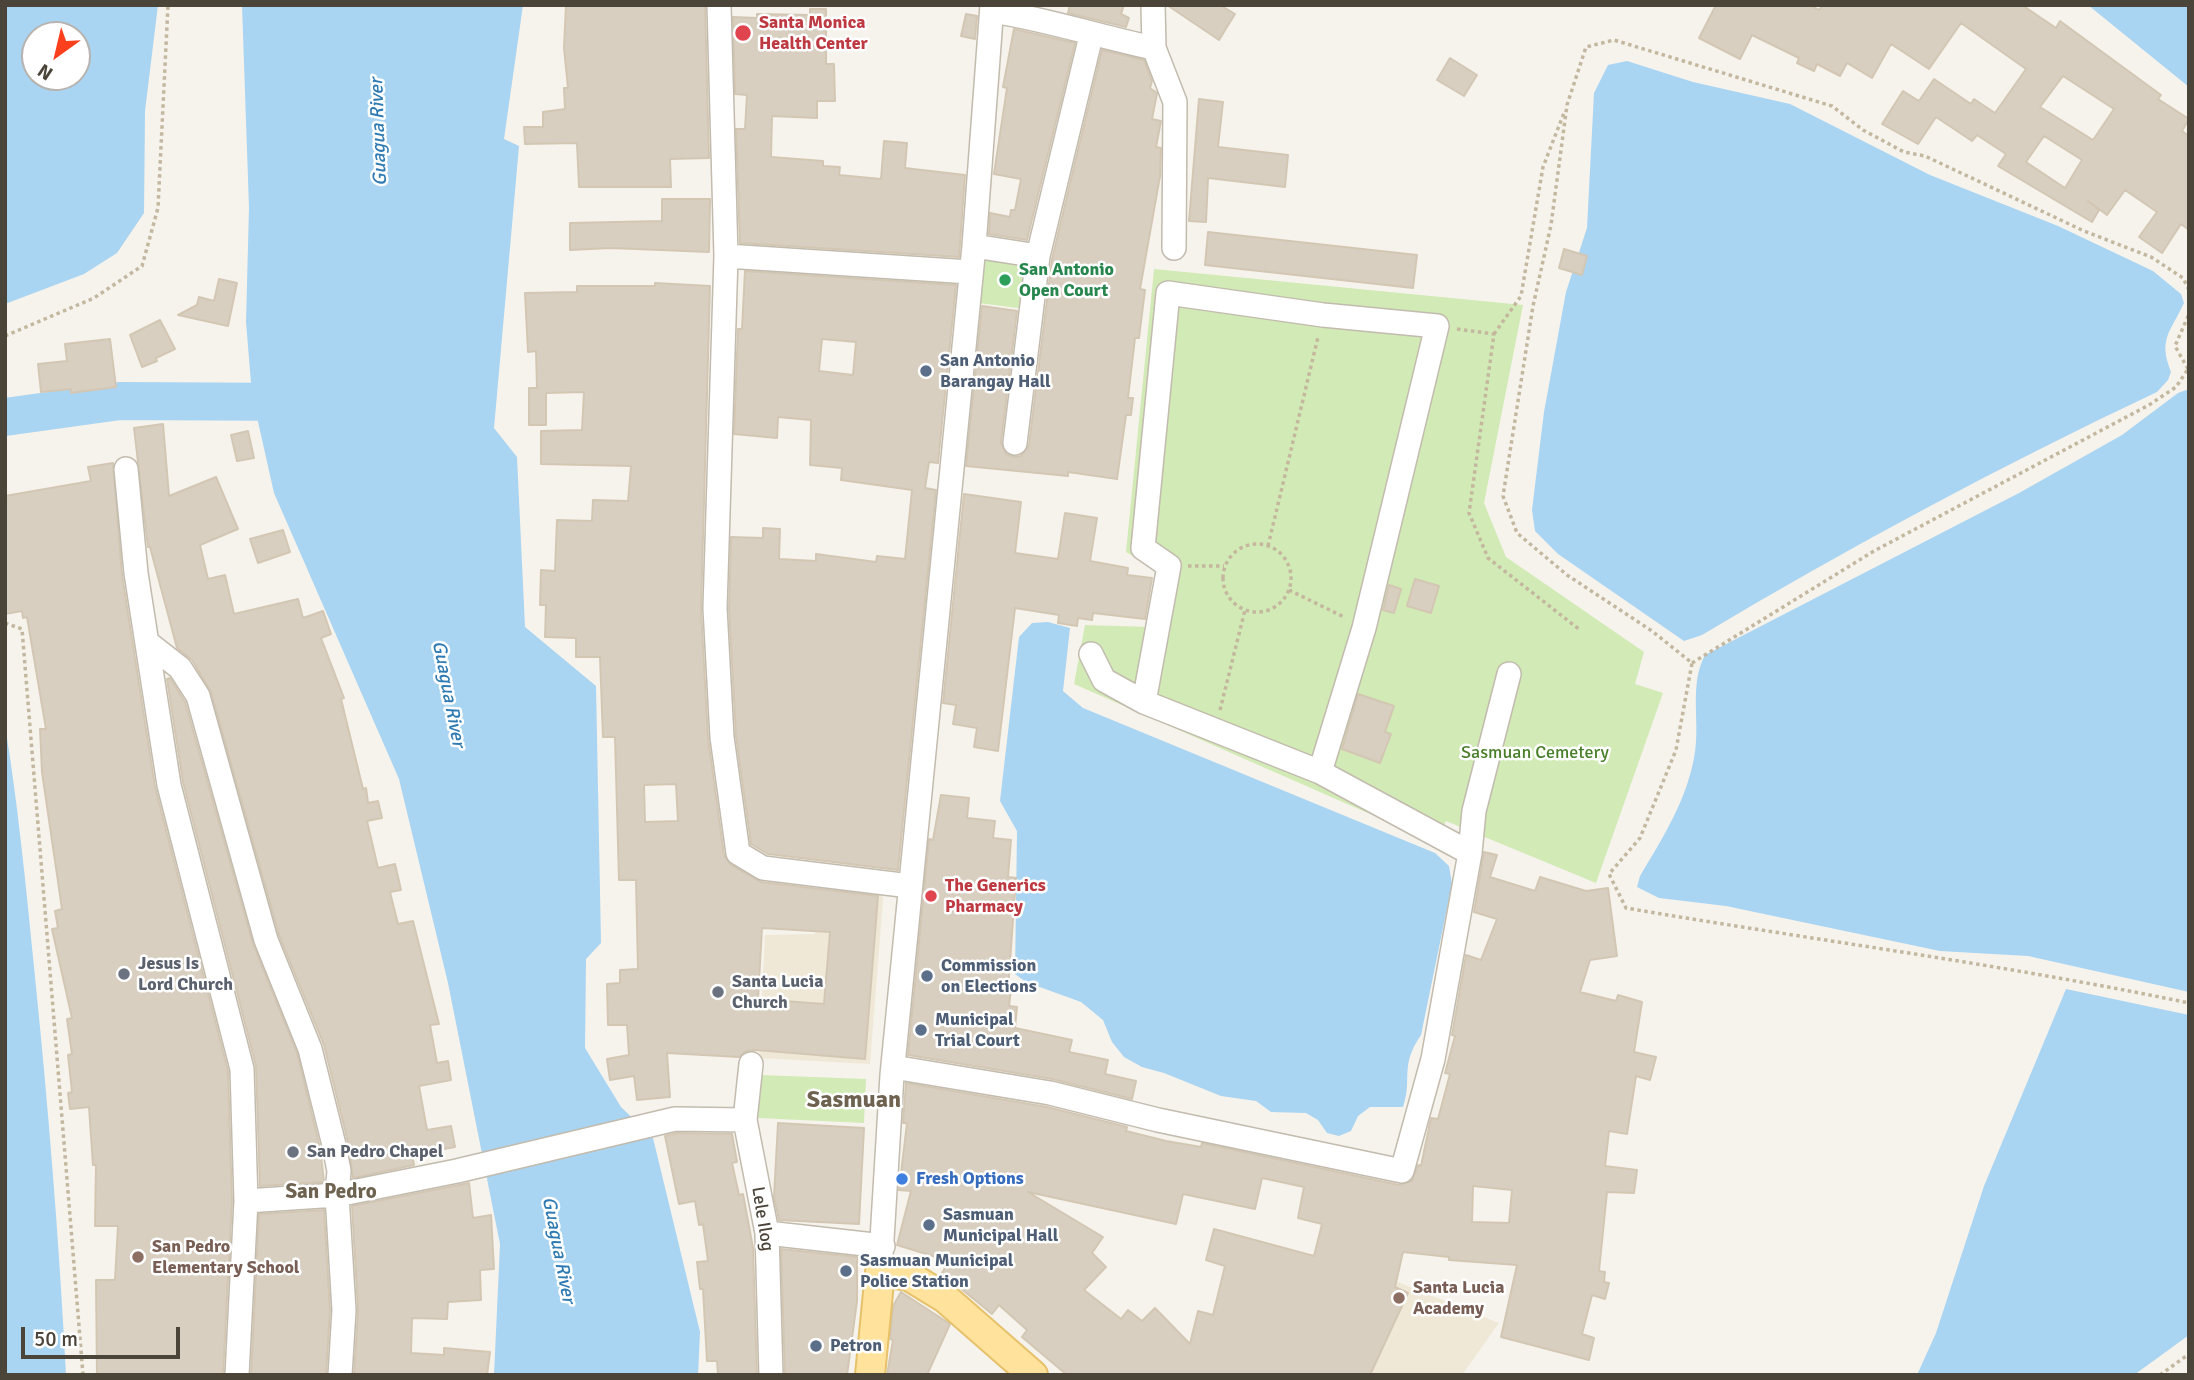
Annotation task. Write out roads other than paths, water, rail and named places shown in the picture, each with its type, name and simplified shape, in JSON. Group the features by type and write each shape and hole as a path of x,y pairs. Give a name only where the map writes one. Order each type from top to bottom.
{"main road":[{"path":"870,1375 881,1259 945,1298 1033,1375"}],"street":[{"path":"719,5 726,256 715,608 722,737 738,853 763,868 910,886"},
{"path":"1153,5 1154,48 1175,102 1174,248"},
{"path":"767,1233 881,1259 893,1067 974,246 992,8 1032,17 1091,36 1154,48"},
{"path":"1015,443 1038,256 1091,36"},
{"path":"974,246 1038,256"},
{"path":"726,256 971,272"},
{"path":"1144,702 1169,566 1143,548 1168,293 1323,315 1437,326 1364,628 1320,772"},
{"path":"126,469 136,573 169,785 242,1069 246,1201 237,1375"},
{"path":"148,643 180,668 198,696 266,940 310,1049 339,1171 337,1195 344,1310 340,1375"},
{"path":"1091,654 1104,680 1144,702 1320,772 1470,853"},
{"path":"893,1067 1050,1093 1171,1123 1402,1171 1433,1059 1470,853 1474,811 1508,674"},
{"name":"Lele Ilog","path":"751,1064 745,1120 767,1233 771,1375"},
{"path":"246,1201 337,1195 457,1171 676,1119 745,1120"}],"water":[{"path":"5,5 158,5 145,111 144,213 117,253 84,274 5,304"},
{"name":"Guagua River","path":"242,5 523,5 504,139 519,146 494,428 517,457 525,627 596,686 601,943 586,959 585,1048 621,1107 653,1138 700,1332 698,1375 494,1375 500,1244 448,983 399,779 274,493 252,395 246,322 249,208"},
{"path":"2088,5 2189,5 2189,87"},
{"path":"1627,61 1693,82 1790,104 1930,175 2058,226 2153,271 2181,294 2184,303 2167,336 2167,361 2171,372 2168,380 2157,392 1984,478 1813,570 1702,635 1684,641 1558,554 1535,531 1532,510 1544,412 1566,292 1587,228 1594,93 1608,65"},
{"path":"2189,389 2189,992 2028,956 1940,951 1726,906 1659,898 1637,887 1640,876 1681,801 1692,769 1696,740 1697,678 1705,655 2019,493 2122,435 2178,393"},
{"path":"1048,622 1070,628 1063,691 1083,708 1435,853 1449,866 1452,884 1421,1035 1408,1064 1403,1107 1370,1107 1358,1116 1351,1131 1339,1136 1327,1133 1318,1120 1306,1113 1271,1112 1256,1101 1221,1096 1142,1067 1124,1057 1112,1042 1103,1020 1081,1002 1026,982 1015,974 1017,831 1000,801 1019,637 1032,623"},
{"path":"5,725 21,846 44,1069 66,1375 5,1375"},
{"path":"2066,989 2189,1015 2189,1335 2134,1375 1917,1375 1936,1333 1984,1186"}],"waterway":[{"path":"5,417 120,401 307,402"}],"place":[{"name":"Santa Monica Health Center","path":"743,33"},
{"name":"San Antonio Open Court","path":"1005,280"},
{"name":"San Antonio Barangay Hall","path":"926,371"},
{"name":"The Generics Pharmacy","path":"931,896"},
{"name":"Jesus Is Lord Church","path":"124,974"},
{"name":"Commission on Elections","path":"927,976"},
{"name":"Santa Lucia Church","path":"718,992"},
{"name":"Municipal Trial Court","path":"921,1030"},
{"name":"San Pedro Chapel","path":"293,1152"},
{"name":"Fresh Options","path":"902,1179"},
{"name":"Sasmuan Municipal Hall","path":"929,1225"},
{"name":"San Pedro Elementary School","path":"138,1257"},
{"name":"Sasmuan Municipal Police Station","path":"846,1271"},
{"name":"Santa Lucia Academy","path":"1399,1298"},
{"name":"Petron","path":"816,1346"}],"district":[{"name":"Sasmuan","path":"854,1101"},
{"name":"San Pedro","path":"331,1192"}],"park label":[{"name":"Sasmuan Cemetery","path":"1535,753"}]}
